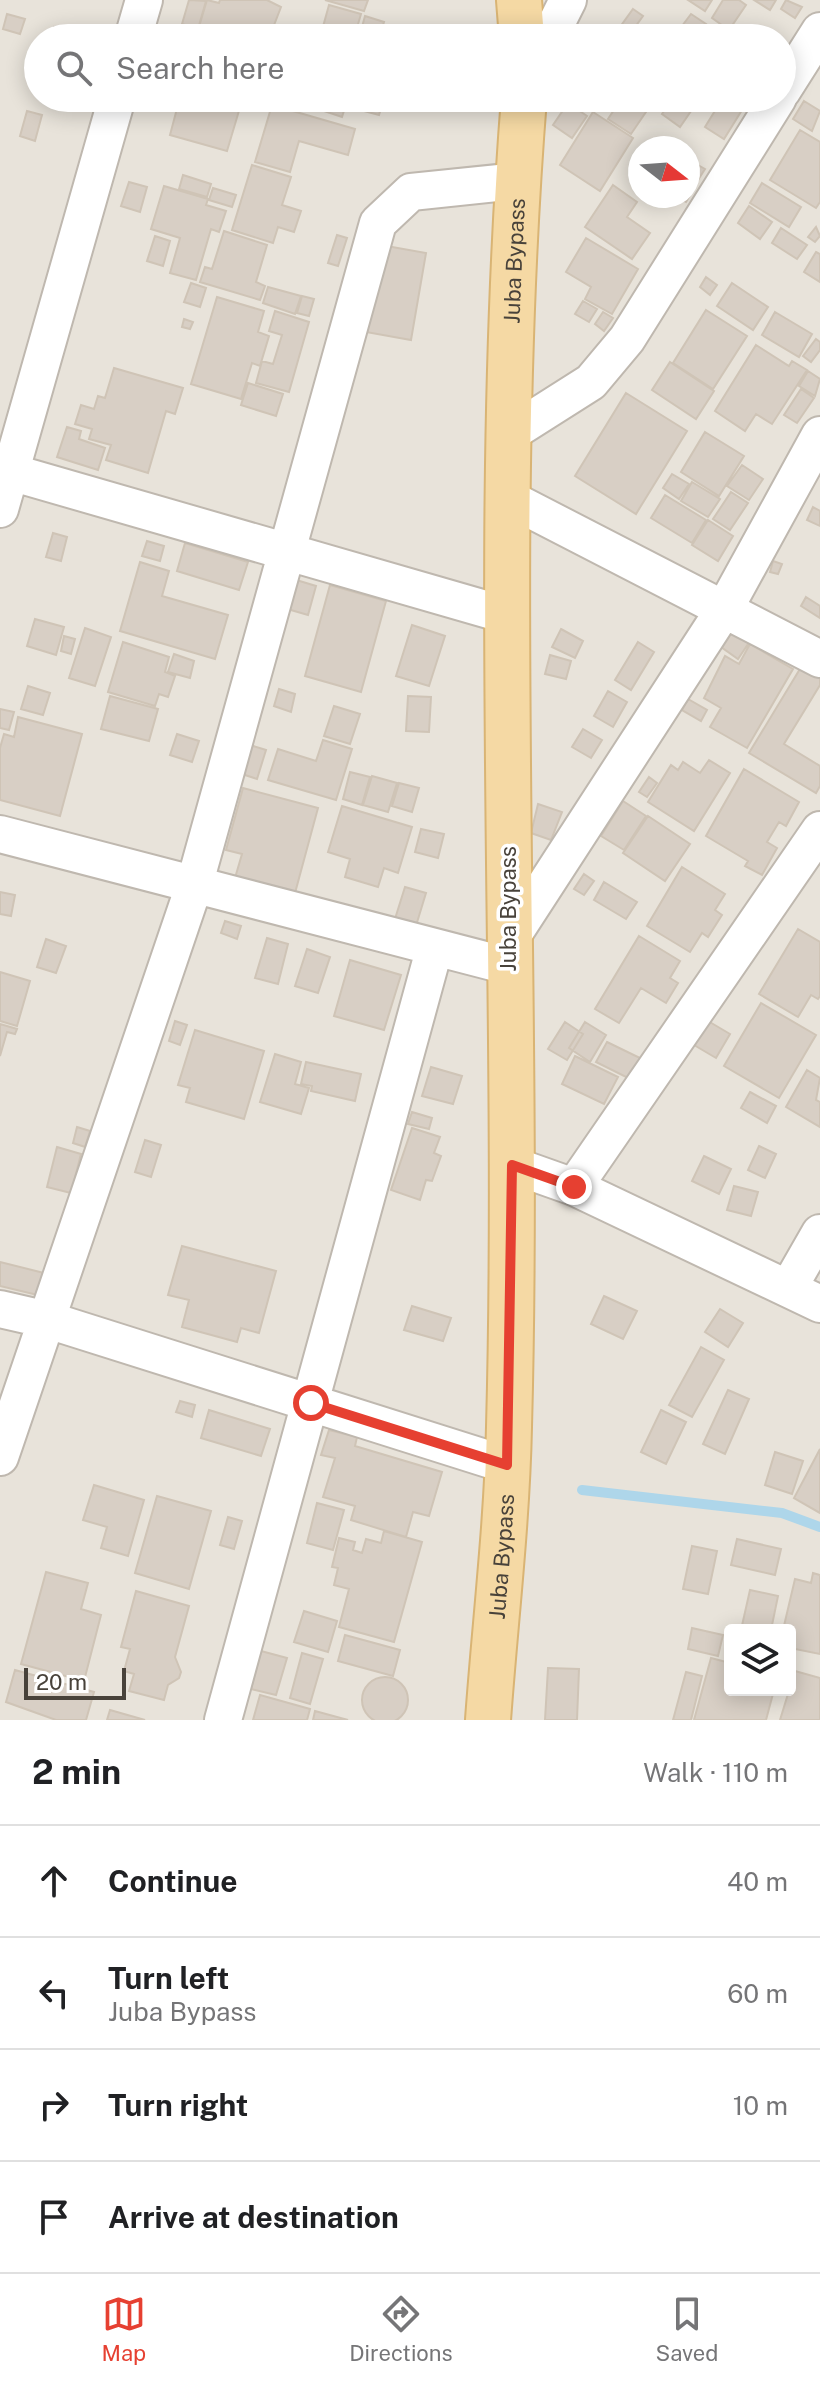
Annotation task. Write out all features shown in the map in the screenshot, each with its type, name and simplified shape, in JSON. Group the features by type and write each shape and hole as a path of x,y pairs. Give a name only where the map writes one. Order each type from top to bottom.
{"main road":[{"path":"519,0 521,24"},
{"name":"Juba Bypass","path":"488,1720 507,1465 512,1165 506,615 517,181 523,112"}],"street":[{"path":"137,24 144,0"},
{"path":"556,24 568,0"},
{"path":"796,69 820,31"},
{"path":"0,509 6,471 113,112"},
{"path":"509,434 591,382 627,339 769,112"},
{"path":"0,1457 194,886 378,223 411,192 517,181"},
{"path":"0,834 434,950 508,954 725,608 820,435"},
{"path":"6,471 288,555 506,615"},
{"path":"510,499 820,659"},
{"path":"574,1187 820,830"},
{"path":"223,1720 434,950"},
{"path":"512,1165 574,1187 820,1304"},
{"path":"789,1287 820,1233"},
{"path":"0,1309 48,1320 507,1465"}],"shaded area":[{"path":"0,0 820,0 820,1720 0,1720"}],"building":[{"path":"189,0 206,1 199,24 182,24"},
{"path":"207,0 219,3 220,0 267,0 281,7 274,24 200,24"},
{"path":"325,0 368,0 364,11"},
{"path":"688,0 712,0 705,11"},
{"path":"723,0 739,0 746,5 733,24 720,24 712,18"},
{"path":"754,0 776,0 770,10"},
{"path":"786,0 802,7 795,18 781,9"},
{"path":"329,5 361,14 358,24 324,24"},
{"path":"633,9 643,16 637,24 622,24"},
{"path":"7,14 25,19 20,34 3,29"},
{"path":"691,14 706,24 684,24"},
{"path":"365,16 384,22 383,24 363,24"},
{"path":"804,101 820,111 812,131 793,119"},
{"path":"27,112 42,115 35,141 20,136"},
{"path":"176,112 239,112 227,151 170,135"},
{"path":"270,112 296,112 355,129 348,155 299,141 290,172 255,162"},
{"path":"327,112 344,112 342,117"},
{"path":"562,112 581,112 587,116 572,138 553,125"},
{"path":"593,112 630,136 628,146 600,191 560,165"},
{"path":"613,112 646,112 631,134 608,119"},
{"path":"663,112 690,112 680,127 662,114"},
{"path":"714,112 741,112 724,139 705,127"},
{"path":"800,130 820,142 820,202 816,208 770,180"},
{"path":"252,165 291,177 282,205 301,211 294,232 278,227 273,243 232,230"},
{"path":"183,175 211,184 207,197 179,189"},
{"path":"129,182 147,187 140,212 121,206"},
{"path":"762,183 801,207 789,227 750,203"},
{"path":"613,185 628,196 628,208 633,208 627,217 650,233 632,259 585,227"},
{"path":"164,186 208,199 206,205 226,211 219,232 211,229 196,280 170,273 180,238 151,229"},
{"path":"213,188 236,195 232,207 209,200"},
{"path":"749,206 772,222 760,239 738,223"},
{"path":"816,227 820,236 815,242 808,237"},
{"path":"781,228 807,245 797,259 772,243"},
{"path":"224,231 267,245 256,282 265,286 260,300 200,282 205,267 212,269"},
{"path":"337,235 347,238 338,266 328,263"},
{"path":"155,236 170,241 163,266 147,261"},
{"path":"586,238 638,269 612,314 585,299 591,287 566,272"},
{"path":"381,245 426,253 411,340 366,332"},
{"path":"816,252 820,254 820,282 804,272"},
{"path":"706,277 717,285 710,295 700,287"},
{"path":"191,283 206,288 200,307 184,302"},
{"path":"732,283 768,307 753,330 717,306"},
{"path":"268,287 301,296 295,314 263,303"},
{"path":"302,296 314,299 309,316 297,313"},
{"path":"217,297 264,311 258,332 269,336 260,366 252,363 241,399 191,384"},
{"path":"583,301 597,309 589,322 575,314"},
{"path":"706,310 747,336 713,389 673,363"},
{"path":"275,311 309,322 289,392 256,383 262,361 273,364 282,335 269,331"},
{"path":"603,312 613,318 604,331 595,324"},
{"path":"775,312 812,334 799,357 762,335"},
{"path":"184,319 193,322 190,329 182,327"},
{"path":"816,339 820,342 820,350 811,362 803,356"},
{"path":"756,345 789,366 792,361 807,370 772,424 756,414 745,431 715,411"},
{"path":"670,362 714,391 696,419 652,390"},
{"path":"114,368 183,388 175,414 166,411 148,473 106,460 111,445 89,439 92,429 75,424 81,405 94,409 98,396 105,398"},
{"path":"808,371 820,379 815,396 799,386"},
{"path":"248,383 283,394 276,416 241,405"},
{"path":"801,389 814,398 797,423 784,415"},
{"path":"626,393 687,431 636,514 575,476"},
{"path":"67,427 81,431 79,439 105,448 98,470 57,457"},
{"path":"705,432 744,456 719,496 681,472"},
{"path":"742,465 763,479 749,500 727,486"},
{"path":"672,474 689,484 679,499 663,488"},
{"path":"692,482 720,499 708,517 681,501"},
{"path":"731,492 748,503 730,530 713,519"},
{"path":"665,495 706,520 692,543 651,518"},
{"path":"813,507 820,511 820,526 807,520"},
{"path":"708,520 733,536 718,561 692,545"},
{"path":"53,533 67,537 61,561 46,557"},
{"path":"147,541 164,546 160,561 142,556"},
{"path":"185,543 248,562 239,590 177,571"},
{"path":"773,561 782,564 778,574 770,572"},
{"path":"140,562 169,571 162,596 228,615 215,659 120,631"},
{"path":"293,579 316,586 308,615 284,608"},
{"path":"330,585 386,601 361,692 305,676"},
{"path":"806,597 820,606 820,618 801,606"},
{"path":"35,619 64,627 56,655 27,646"},
{"path":"737,624 754,635 738,659 721,647"},
{"path":"412,625 445,636 429,686 396,676"},
{"path":"85,628 111,637 95,686 69,678"},
{"path":"561,629 583,641 575,658 552,647"},
{"path":"64,636 75,639 71,654 61,651"},
{"path":"123,642 169,657 165,672 175,676 168,697 159,694 155,706 108,692"},
{"path":"638,642 654,652 631,690 615,680"},
{"path":"750,644 793,669 747,748 710,727 721,708 704,698 725,656 739,664"},
{"path":"174,654 194,661 190,678 168,672"},
{"path":"550,655 571,661 566,679 545,674"},
{"path":"803,664 820,675 820,685 784,744 820,766 820,786 816,793 749,753"},
{"path":"28,686 50,693 43,715 21,709"},
{"path":"279,689 295,694 291,712 274,706"},
{"path":"608,691 627,702 613,727 594,716"},
{"path":"110,696 158,709 149,741 101,729"},
{"path":"408,696 431,697 429,732 406,731"},
{"path":"688,699 707,710 701,721 682,710"},
{"path":"334,706 360,714 350,744 324,736"},
{"path":"0,709 14,712 9,730 0,728"},
{"path":"18,717 82,734 60,816 0,800 0,748 4,734 14,737"},
{"path":"583,729 602,740 591,758 572,747"},
{"path":"177,734 199,741 192,762 170,755"},
{"path":"323,740 352,749 336,800 268,780 278,749 316,761"},
{"path":"247,744 266,750 257,779 239,773"},
{"path":"709,760 730,773 694,831 648,802 671,765 678,770 683,762 700,773"},
{"path":"744,769 799,802 786,826 779,822 767,842 777,848 762,875 745,866 748,861 706,836"},
{"path":"350,772 370,777 362,805 343,799"},
{"path":"372,776 397,783 388,812 363,805"},
{"path":"649,777 657,783 647,797 639,792"},
{"path":"399,783 419,788 412,812 392,806"},
{"path":"243,788 318,808 295,893 235,878 242,854 226,850"},
{"path":"623,801 646,816 624,850 601,836"},
{"path":"538,804 562,812 551,840 531,833"},
{"path":"342,806 412,827 398,873 384,868 378,887 345,877 350,859 328,852"},
{"path":"648,816 690,844 665,881 623,853"},
{"path":"421,829 444,834 438,858 415,852"},
{"path":"682,867 725,894 715,910 722,915 708,937 702,933 690,952 647,926"},
{"path":"584,874 594,881 584,895 574,889"},
{"path":"604,882 637,902 626,919 594,900"},
{"path":"405,887 426,893 415,929 394,922"},
{"path":"0,892 15,895 11,916 0,914"},
{"path":"225,921 241,926 237,939 221,933"},
{"path":"798,929 820,942 820,996 818,999 811,995 798,1017 759,994"},
{"path":"639,936 680,961 670,978 678,983 666,1003 641,988 619,1023 595,1009"},
{"path":"267,938 288,944 278,984 255,978"},
{"path":"46,939 66,946 56,973 37,967"},
{"path":"307,949 330,957 318,993 295,986"},
{"path":"350,960 401,975 384,1030 334,1016"},
{"path":"0,972 30,981 17,1026 0,1021"},
{"path":"761,1003 816,1035 779,1098 724,1066"},
{"path":"175,1021 187,1025 180,1045 169,1041"},
{"path":"708,1021 730,1034 716,1058 694,1045"},
{"path":"565,1022 583,1034 567,1060 548,1049"},
{"path":"585,1022 606,1035 590,1062 569,1048"},
{"path":"0,1024 17,1029 15,1034 7,1032 0,1056"},
{"path":"195,1030 264,1051 244,1119 186,1102 190,1088 178,1085"},
{"path":"607,1042 642,1059 632,1080 596,1062"},
{"path":"275,1054 301,1062 295,1084 309,1088 301,1114 260,1102"},
{"path":"575,1056 618,1077 604,1104 562,1084"},
{"path":"306,1062 361,1074 355,1101 311,1091 312,1086 301,1084"},
{"path":"431,1067 462,1076 453,1104 422,1096"},
{"path":"807,1070 820,1078 816,1100 820,1102 820,1127 786,1107"},
{"path":"750,1092 776,1106 767,1123 741,1108"},
{"path":"412,1112 432,1118 429,1129 408,1124"},
{"path":"77,1127 90,1131 85,1147 73,1143"},
{"path":"412,1128 440,1137 434,1153 441,1156 432,1181 426,1180 420,1200 391,1190"},
{"path":"145,1140 161,1145 151,1177 135,1172"},
{"path":"759,1146 776,1154 765,1178 748,1170"},
{"path":"57,1147 81,1154 71,1193 47,1187"},
{"path":"704,1156 731,1169 719,1194 692,1181"},
{"path":"734,1186 758,1192 751,1216 727,1210"},
{"path":"182,1246 276,1271 259,1333 241,1328 237,1342 182,1327 189,1300 168,1295"},
{"path":"0,1262 52,1275 46,1297 0,1286"},
{"path":"604,1296 637,1311 623,1339 591,1324"},
{"path":"412,1306 451,1318 443,1341 404,1330"},
{"path":"720,1309 743,1323 728,1347 705,1332"},
{"path":"701,1347 724,1360 692,1417 669,1405"},
{"path":"728,1390 749,1399 725,1454 703,1444"},
{"path":"180,1401 195,1405 192,1417 176,1412"},
{"path":"209,1410 270,1429 261,1456 201,1438"},
{"path":"661,1410 686,1422 666,1464 641,1452"},
{"path":"329,1430 357,1437 355,1446 442,1472 429,1516 413,1512 406,1537 351,1520 355,1506 323,1497 335,1458 321,1455"},
{"path":"820,1449 820,1513 794,1498"},
{"path":"775,1452 803,1461 792,1494 765,1485"},
{"path":"94,1485 144,1500 128,1556 101,1548 107,1527 83,1520"},
{"path":"157,1496 211,1511 189,1589 135,1573"},
{"path":"317,1503 344,1510 333,1550 307,1543"},
{"path":"228,1517 242,1521 234,1549 220,1545"},
{"path":"384,1531 422,1542 394,1642 339,1627 349,1589 334,1585 338,1568 332,1567 339,1538 355,1542 353,1550 362,1553 366,1539 381,1543"},
{"path":"737,1539 781,1549 775,1575 731,1565"},
{"path":"692,1546 717,1551 708,1594 683,1589"},
{"path":"46,1572 88,1583 81,1609 101,1615 84,1681 21,1664"},
{"path":"813,1573 820,1575 820,1654 796,1649 796,1624 784,1624 795,1579 811,1583"},
{"path":"750,1590 778,1596 772,1624 742,1624"},
{"path":"136,1591 189,1606 175,1657 181,1672 179,1678 168,1685 164,1700 129,1691 134,1674 124,1671 130,1649 121,1647"},
{"path":"304,1611 337,1621 328,1652 294,1642"},
{"path":"692,1628 723,1635 718,1656 688,1649"},
{"path":"345,1635 400,1650 393,1676 338,1661"},
{"path":"261,1651 287,1658 276,1695 251,1689"},
{"path":"302,1653 323,1659 310,1704 290,1698"},
{"path":"711,1658 724,1661 724,1696 772,1696 766,1720 694,1720"},
{"path":"548,1668 579,1669 577,1720 545,1720"},
{"path":"15,1670 94,1692 86,1720 56,1720 6,1702"},
{"path":"796,1671 820,1678 820,1720 780,1720 787,1696 796,1696"},
{"path":"686,1672 702,1676 691,1720 673,1720"},
{"path":"376,1679 394,1679 406,1691 406,1709 395,1720 375,1720 364,1709 364,1691"},
{"path":"260,1695 310,1709 307,1720 253,1720"},
{"path":"110,1710 145,1720 107,1720"},
{"path":"315,1711 348,1720 313,1720"}],"waterway":[{"path":"582,1490 782,1513 820,1527"}],"route":[{"path":"311,1403 507,1465 512,1165 574,1187"}]}
